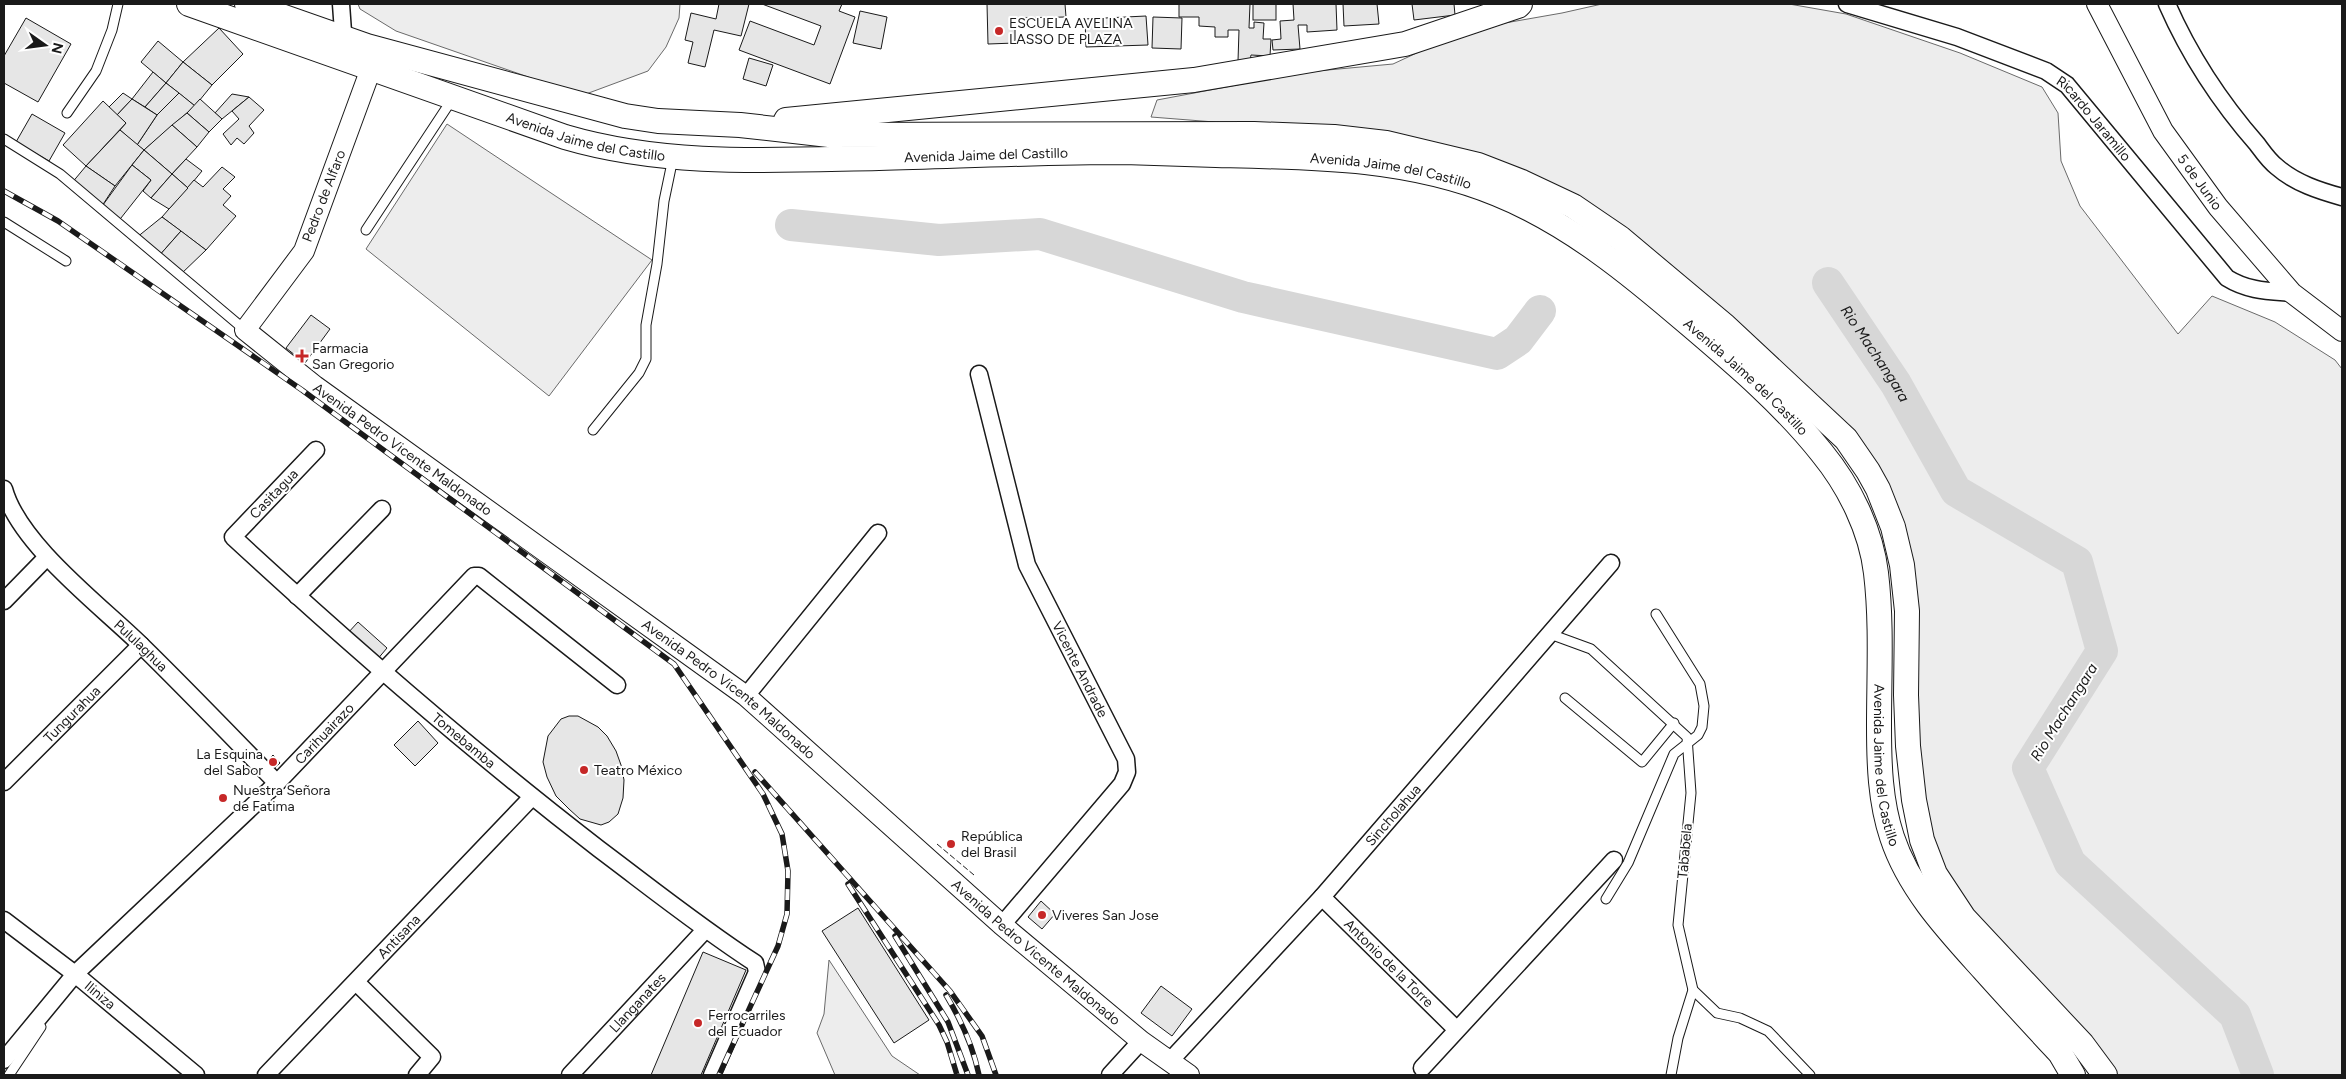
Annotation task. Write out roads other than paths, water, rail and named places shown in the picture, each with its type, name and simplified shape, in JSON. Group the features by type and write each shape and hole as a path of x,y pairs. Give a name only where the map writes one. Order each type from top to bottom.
{"main road":[{"name":"Avenida Jaime del Castillo","path":"189,4 245,10 375,59 625,116 658,121 740,125 829,136 1254,134 1334,137 1386,143 1478,165 1522,182 1573,206 1620,238 1725,326 1846,439 1868,471 1878,489 1892,527 1902,565 1907,611 1906,695 1908,746 1915,808 1922,840 1932,866 1964,918 2082,1044 2105,1075"},
{"path":"740,125 1194,80 1405,44 1520,4"},
{"name":"Avenida Jaime del Castillo","path":"375,59 453,98 597,146 626,152 673,157 775,160 1121,152 1310,156 1368,161 1413,169 1460,181 1501,195 1534,211 1623,267 1761,386 1824,454 1844,486 1859,513 1870,544 1876,571 1879,649 1879,752 1882,794 1892,838 1909,876 1938,918 2060,1053 2073,1075"}],"street":[{"path":"341,4 344,48"},
{"name":"Ricardo Jaramillo","path":"1847,4 1957,37 2046,71 2067,85 2227,278 2241,287 2257,291 2292,293"},
{"name":"5 de Junio","path":"2097,4 2163,131 2218,207 2292,293 2342,331"},
{"path":"2167,4 2179,32 2232,117 2276,167 2298,181 2323,192 2342,197"},
{"name":"Pedro de Alfaro","path":"245,330 304,251 375,59"},
{"name":"Avenida Pedro Vicente Maldonado","path":"245,330 315,386 746,696 1002,925 1141,1040 1188,1075"},
{"name":"Vicente Andrade","path":"979,374 1027,565 1126,759 1127,766 1127,772 1122,784 1002,925"},
{"name":"Casitagua","path":"233,538 316,450"},
{"name":"Pululaghua","path":"5,501 47,557 141,645 278,783"},
{"path":"297,596 382,509"},
{"path":"746,696 878,533"},
{"name":"Tomebamba","path":"233,538 384,672 532,797 705,930 758,966 758,972 712,1075"},
{"path":"4,601 47,557"},
{"name":"Sincholahua","path":"1170,1061 1322,897 1611,563"},
{"name":"Carihuairazo","path":"4,1060 75,974 278,783 476,576 480,576 617,685"},
{"name":"Tungurahua","path":"4,782 141,645"},
{"name":"Antisana","path":"266,1075 532,797"},
{"path":"1422,1068 1614,860"},
{"name":"Antonio de la Torre","path":"1322,897 1456,1029"},
{"name":"Iliniza","path":"4,920 75,974 196,1075"},
{"name":"Llanganates","path":"570,1075 705,930"},
{"path":"356,982 432,1057 417,1075"},
{"path":"1110,1075 1141,1040"}],"lane":[{"path":"67,113 96,71 112,30 118,4"},
{"path":"366,230 453,98"},
{"path":"4,140 60,174 245,330"},
{"path":"593,430 639,372 646,359 646,324 658,264 664,201 673,157"},
{"path":"4,222 66,261"},
{"path":"1606,899 1628,863 1674,754 1689,742 1702,727 1704,706 1700,684 1656,614"},
{"path":"1550,634 1591,649 1674,723 1687,737 1689,742"},
{"path":"1565,698 1642,762 1674,723"},
{"name":"Tababela","path":"1689,742 1691,793 1678,925 1693,990"},
{"path":"9,1075 75,974"},
{"path":"1671,1075 1678,1038 1693,990 1718,1013 1740,1018 1768,1031 1810,1075"}],"waterway":[{"path":"791,225 939,240 1040,234 1243,297 1497,354 1518,340 1540,311"},
{"name":"Rio Machangara","path":"1828,283 1896,384 1956,491 2077,562 2102,651 2028,768 2070,863 2235,1015 2258,1075"}],"railway":[{"path":"4,191 58,221 302,390 674,664 763,794 782,834 788,871 787,914 778,946 719,1075"},
{"path":"755,772 950,991 982,1036 996,1075"},
{"path":"848,884 939,1025 947,1042 957,1075"},
{"path":"895,936 948,1022 968,1075"},
{"path":"946,995 966,1034 979,1075"}],"place":[{"name":"ESCUELA AVELINA LASSO DE PLAZA","path":"999,31"},
{"name":"Farmacia San Gregorio","path":"302,356"},
{"name":"La Esquina del Sabor","path":"273,762"},
{"name":"Teatro México","path":"584,770"},
{"name":"Nuestra Señora de Fatima","path":"223,798"},
{"name":"República del Brasil","path":"951,844"},
{"name":"Viveres San Jose","path":"1042,915"},
{"name":"Ferrocarriles del Ecuador","path":"698,1023"}]}
